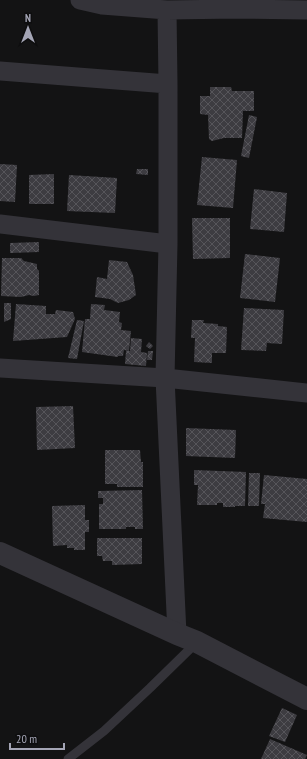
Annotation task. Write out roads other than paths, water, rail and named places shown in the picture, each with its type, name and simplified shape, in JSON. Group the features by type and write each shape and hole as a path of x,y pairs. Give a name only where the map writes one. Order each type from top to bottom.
{"street":[{"path":"80,0 167,10 238,5 307,10"},
{"path":"167,10 168,244 165,378 187,638"},
{"path":"0,71 168,84"},
{"path":"0,224 168,244"},
{"path":"0,368 165,378 307,393"},
{"path":"0,553 187,638 307,699"}],"lane":[{"path":"68,759 104,731 150,688 187,638"}]}
